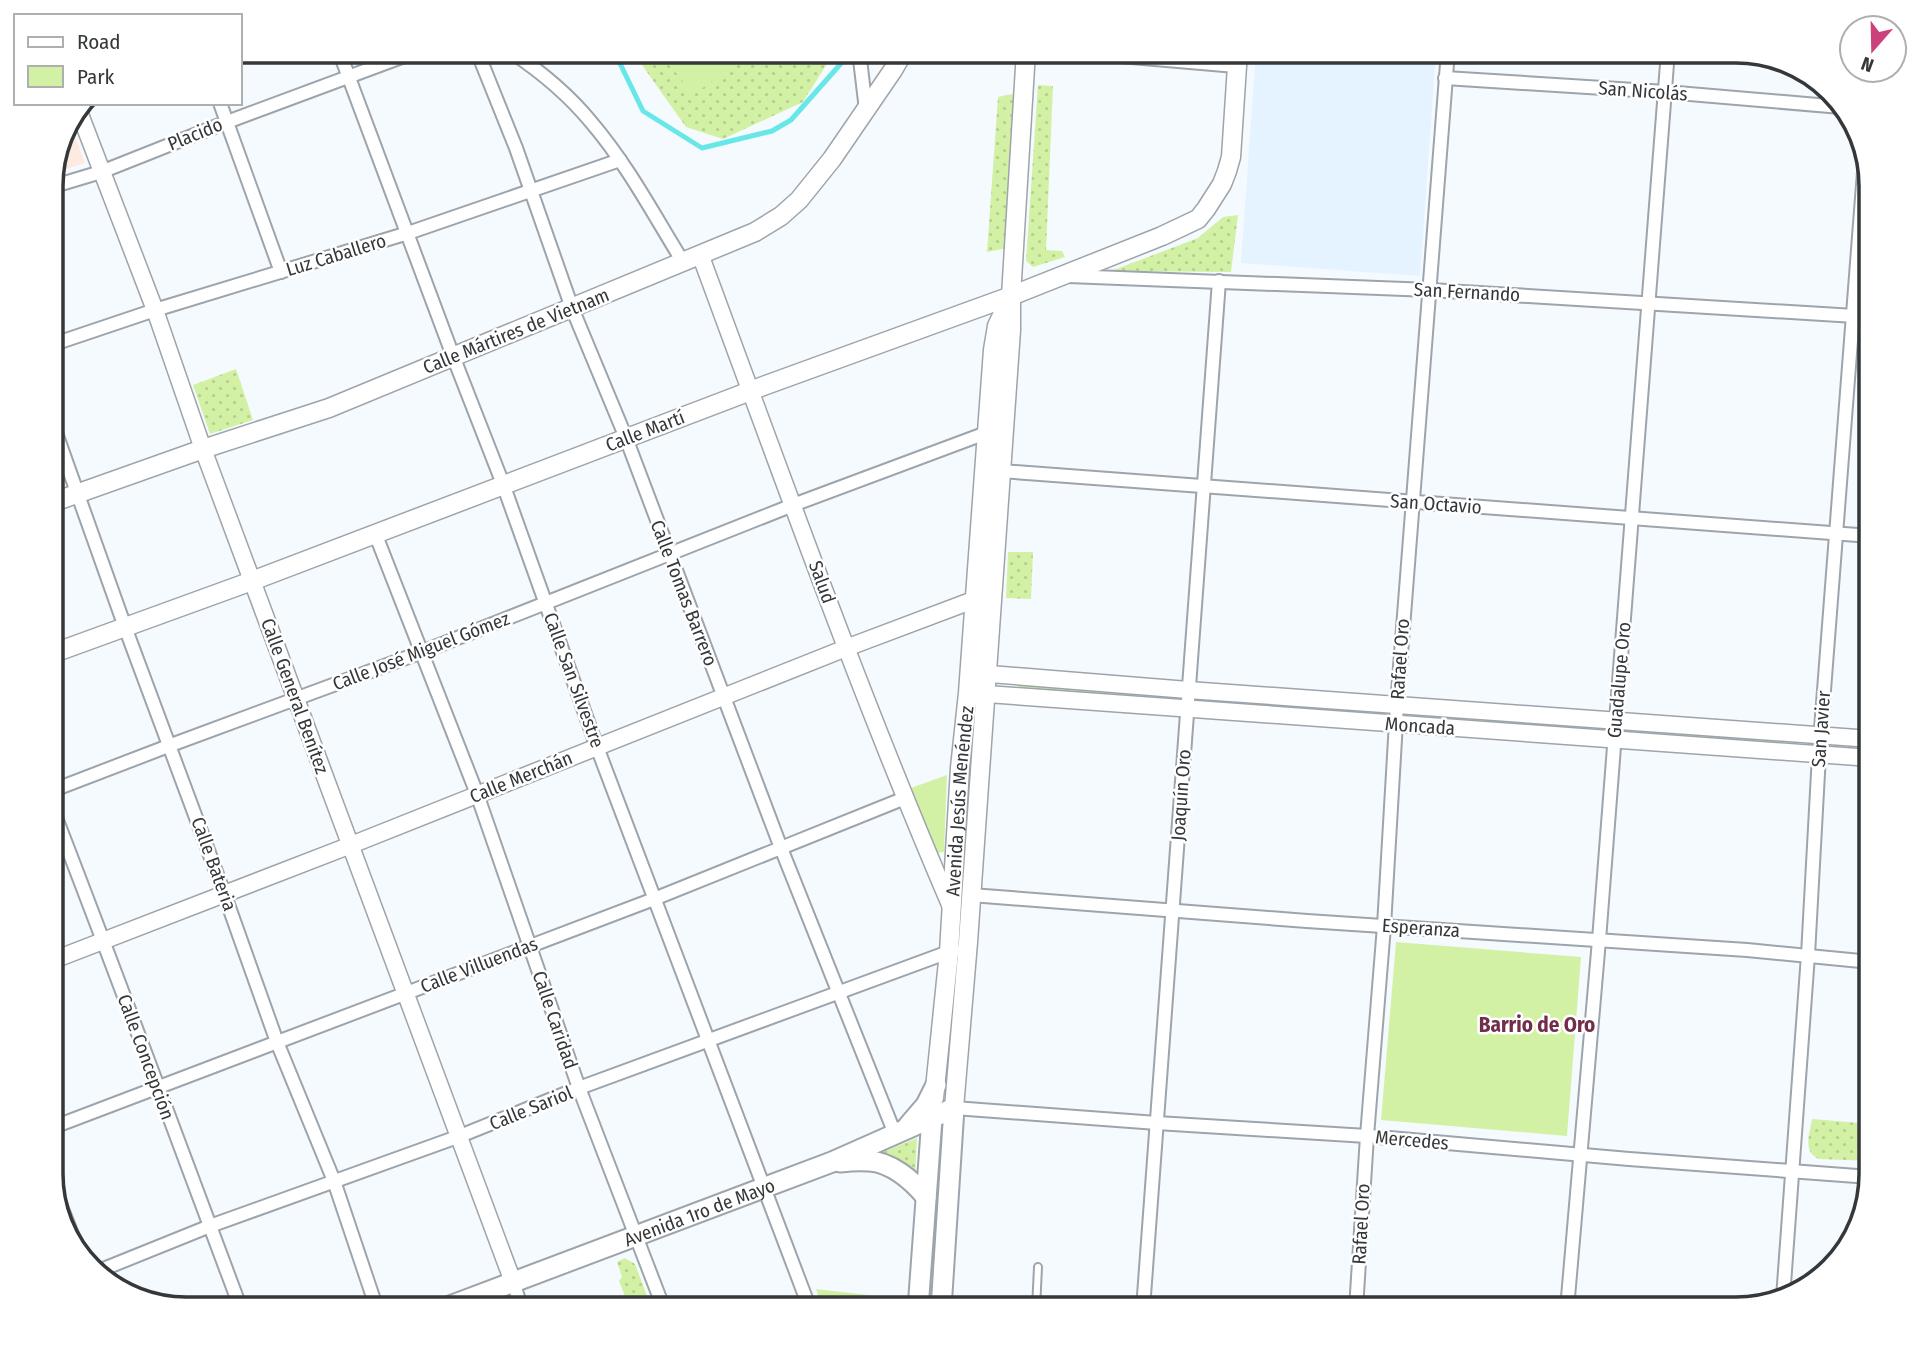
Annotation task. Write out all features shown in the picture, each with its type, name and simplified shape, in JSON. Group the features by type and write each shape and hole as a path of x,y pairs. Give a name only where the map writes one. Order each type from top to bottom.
{"main road":[{"name":"Calle Mártires de Vietnam","path":"63,499 203,449 330,408 755,232 799,201 832,159 896,63"},
{"name":"Avenida Jesús Menéndez","path":"919,1297 948,952 960,768 970,673 984,596 1001,471 1025,63"},
{"name":"Calle Martí","path":"63,650 252,581 751,391 1012,296 1198,219 1222,184 1231,157 1237,63"},
{"name":"Avenida Jesús Menéndez","path":"942,1297 988,674 984,596 986,433 997,326 1012,296"},
{"path":"900,1132 926,1105 936,1085"},
{"name":"Avenida 1ro de Mayo","path":"474,1297 832,1162 954,1108"},
{"path":"832,1162 872,1161 890,1167 926,1197"}],"street":[{"name":"Calle San Silvestre","path":"344,63 503,484 597,747 805,1297"},
{"name":"Placido","path":"63,183 101,172 385,63"},
{"name":"Calle Tomas Barrero","path":"482,63 572,308 626,438 781,848 838,992 900,1132"},
{"path":"526,63 554,83 591,121 620,160 683,262"},
{"path":"860,63 866,110"},
{"name":"Rafael Oro","path":"1357,1297 1397,705 1447,63"},
{"name":"Guadalupe Oro","path":"1568,1297 1599,940 1667,63"},
{"name":"San Nicolás","path":"1445,78 1829,106"},
{"path":"221,105 281,272"},
{"name":"Calle General Benítez","path":"82,121 155,310 203,449 513,1282"},
{"name":"Luz Caballero","path":"63,341 408,233 620,160"},
{"name":"San Javier","path":"1784,1287 1808,956 1819,755 1859,245"},
{"name":"Salud","path":"700,254 846,648 951,907"},
{"name":"San Fernando","path":"1062,276 1430,290 1859,316"},
{"name":"Joaquín Oro","path":"1144,1297 1219,281"},
{"name":"Calle José Miguel Gómez","path":"63,787 422,652 669,553 986,433"},
{"name":"Calle Bateria","path":"63,451 277,1042 334,1181 373,1297"},
{"name":"San Octavio","path":"1001,471 1859,535"},
{"name":"Calle Caridad","path":"375,533 477,794 579,1088 659,1297"},
{"name":"Calle Merchán","path":"63,956 984,596"},
{"name":"Moncada","path":"970,673 1859,738"},
{"name":"Moncada","path":"968,693 1859,757"},
{"name":"Calle Villuendas","path":"63,1123 654,898 905,798"},
{"name":"Calle Concepción","path":"63,836 237,1297"},
{"name":"Esperanza","path":"971,895 1859,961"},
{"name":"Calle Sariol","path":"107,1268 210,1226 460,1136 579,1088 968,946"},
{"name":"Mercedes","path":"954,1108 1367,1136 1859,1176"},
{"path":"513,1282 518,1297"}],"lane":[{"path":"1037,1297 1038,1267"}],"shaded area":[{"path":"1255,63 1435,63 1420,276 1241,263"},
{"path":"74,135 85,163 64,170"}],"green space":[{"path":"641,63 827,63 803,102 723,139 686,127"},
{"path":"668,63 736,63 693,95"},
{"path":"1038,85 1053,86 1046,250 1062,251 1065,257 1033,267 1026,261"},
{"path":"1017,93 1008,248 987,252 998,97"},
{"path":"1238,215 1231,272 1111,271 1198,238 1223,217"},
{"path":"236,369 253,420 210,434 193,385"},
{"path":"1008,552 1033,552 1031,599 1006,598"},
{"path":"1018,685 1178,698 1177,701 1019,688"},
{"path":"1196,698 1380,713 1379,716 1196,702"},
{"path":"974,702 977,702 962,898 959,898"},
{"path":"1427,714 1585,726 1585,730 1427,717"},
{"path":"1638,730 1796,743 1796,746 1638,734"},
{"path":"947,775 944,852 936,853 911,788"},
{"path":"1396,942 1581,957 1567,1136 1381,1120"},
{"path":"1812,1119 1859,1123 1859,1161 1819,1159 1810,1152 1808,1142"},
{"path":"941,1135 945,1136 933,1297 929,1297"},
{"path":"917,1138 915,1176 900,1162 883,1152"},
{"path":"625,1258 635,1264 647,1297 625,1297 619,1281 622,1277 617,1262"},
{"path":"816,1289 885,1297 819,1297"}],"waterway":[{"path":"620,63 643,111 702,148 772,131 791,120 841,63"}],"district":[{"name":"Barrio de Oro","path":"1537,1025"}]}
